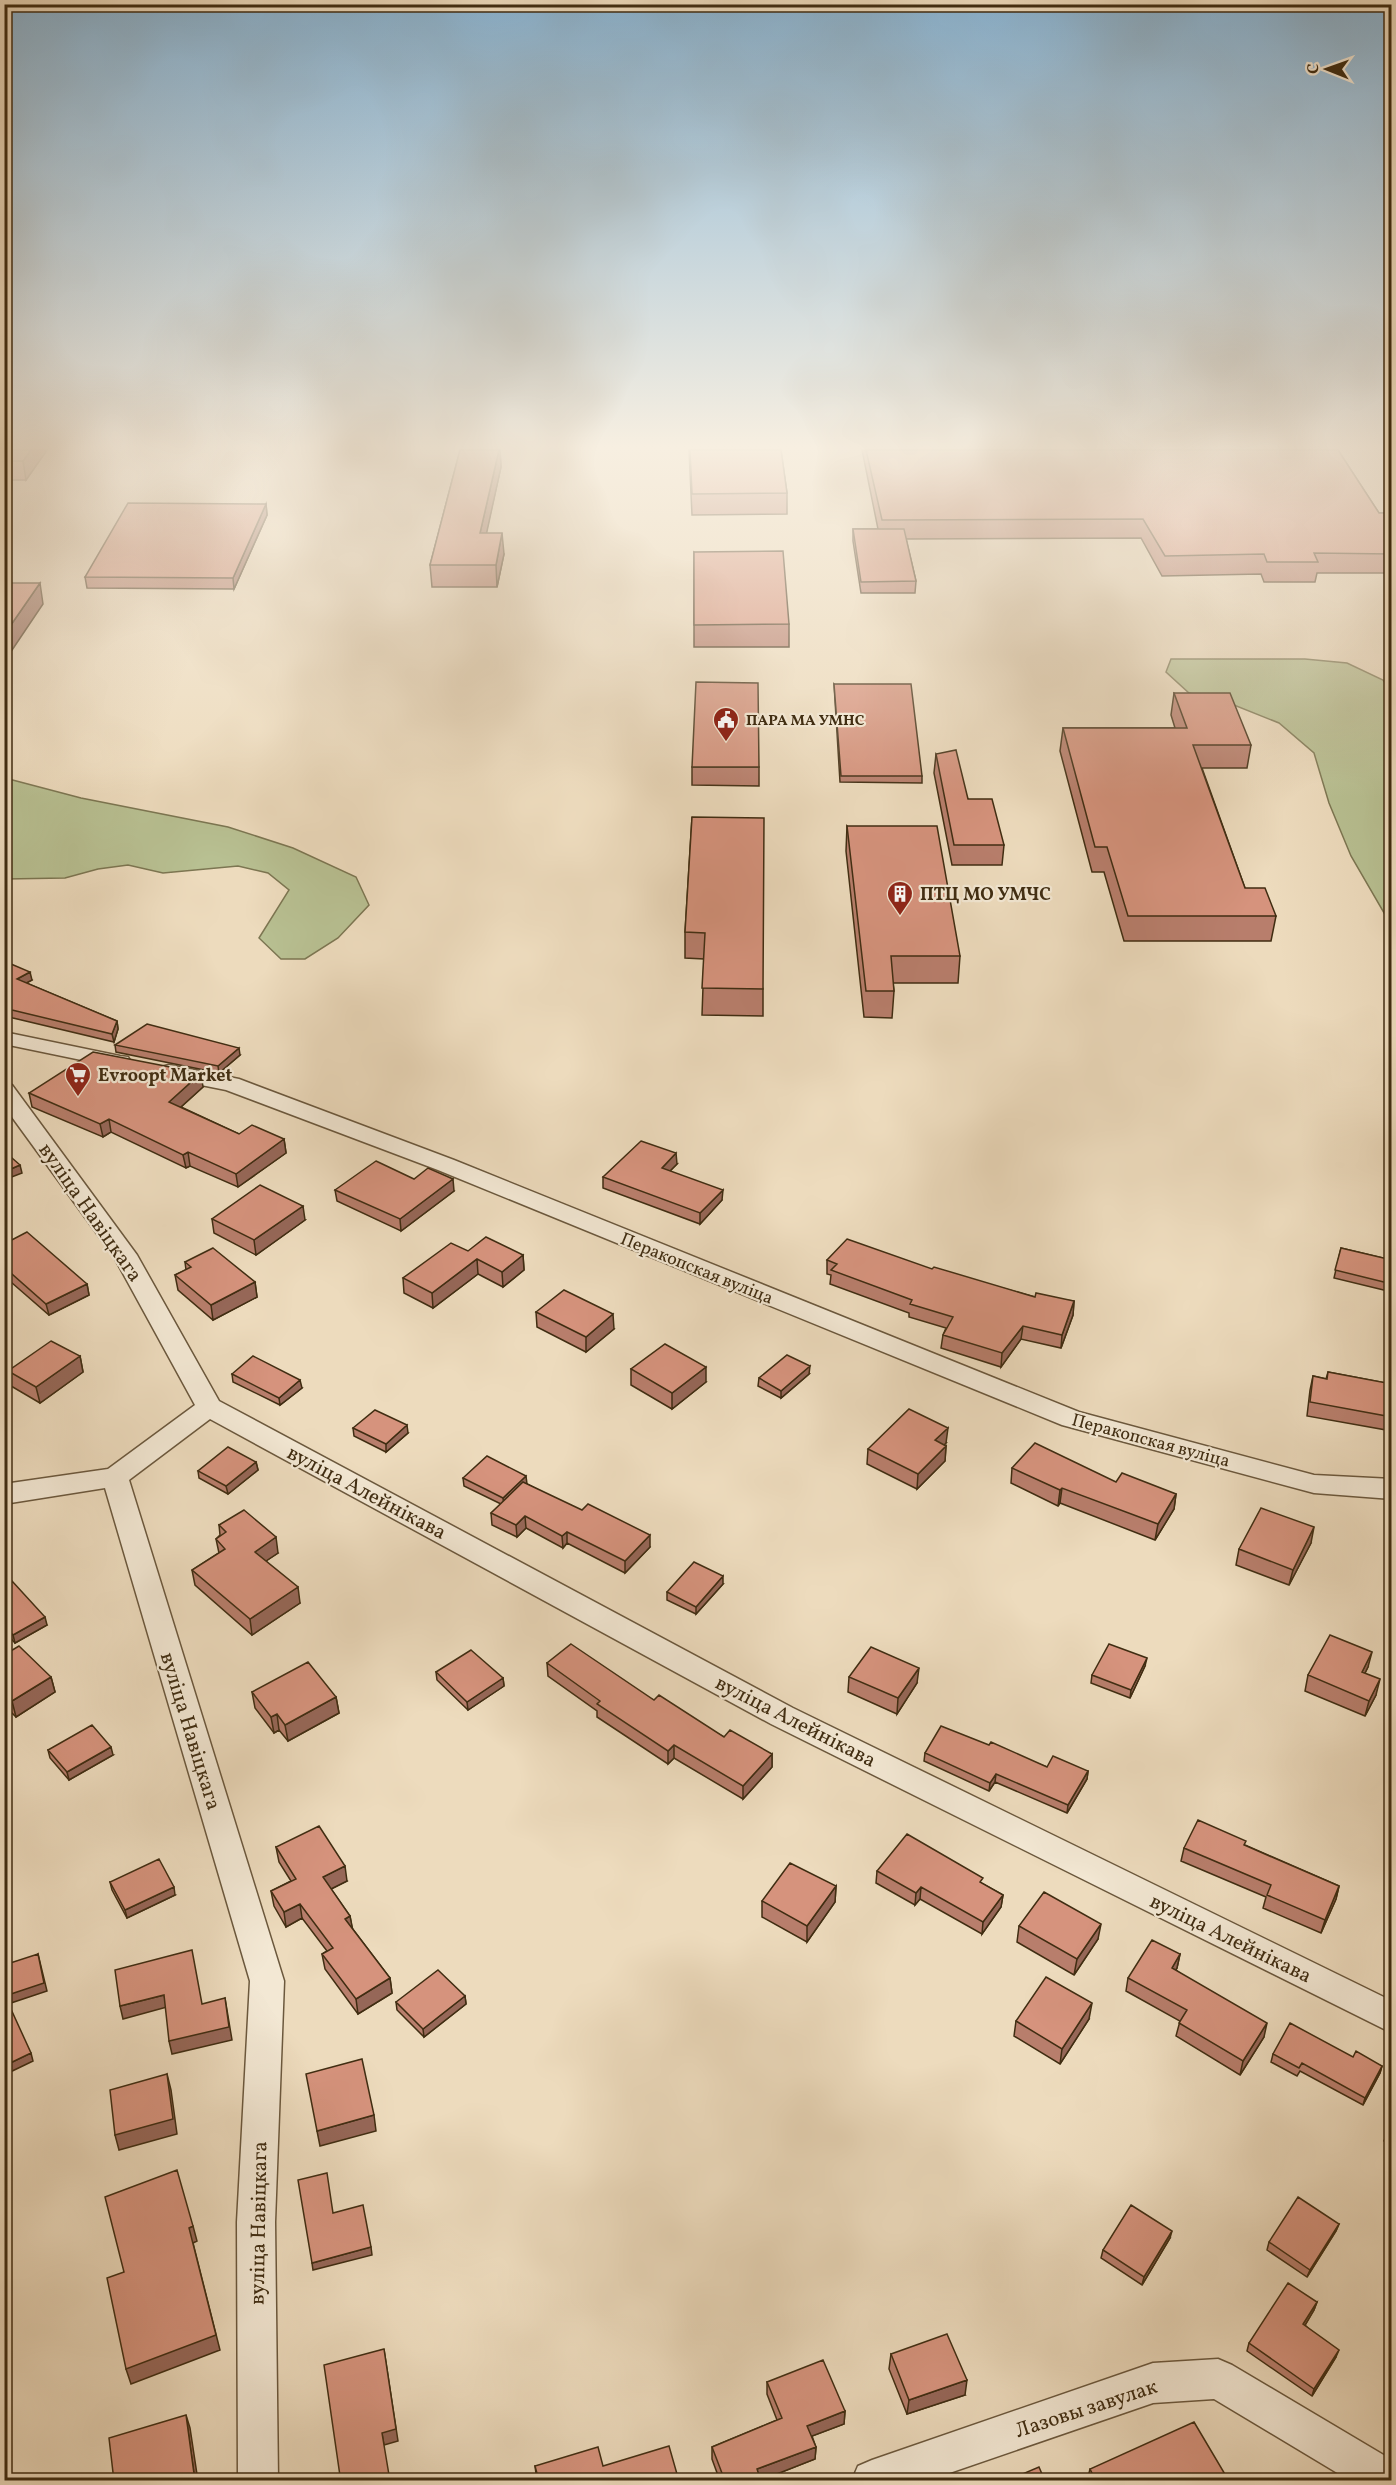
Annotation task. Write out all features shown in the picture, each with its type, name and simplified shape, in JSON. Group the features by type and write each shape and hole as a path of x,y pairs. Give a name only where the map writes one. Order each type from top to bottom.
{"street":[{"name":"Перакопская вуліца","path":"4,1038 231,1084 446,1165 1071,1419 1314,1484 1392,1489"},
{"name":"вуліца Навіцкага","path":"4,1090 125,1255 209,1407"},
{"path":"4,1494 115,1477 209,1407"},
{"name":"вуліца Алейнікава","path":"209,1407 782,1716 1392,2018"},
{"name":"вуліца Навіцкага","path":"115,1477 267,1981 256,2222 258,2481"},
{"name":"Лазовы завулак","path":"872,2481 1153,2383 1218,2379 1386,2481"}],"green space":[{"path":"1171,659 1305,659 1347,663 1383,680 1392,693 1391,925 1351,856 1329,803 1314,753 1279,723 1229,703 1189,693 1166,672"},
{"path":"5,778 81,798 228,827 293,848 356,877 369,905 338,938 305,959 281,959 259,938 289,890 268,873 238,866 163,873 128,865 98,869 65,878 5,879"}],"building":[{"path":"91,566 238,566 233,578 85,577"},
{"path":"694,566 784,566 789,624 694,625"},
{"path":"859,566 913,566 916,581 861,582"},
{"path":"4,583 40,583 4,635"},
{"name":"ПАРА МА УМНС","path":"696,682 758,683 759,767 692,767"},
{"path":"834,684 911,684 922,776 841,776"},
{"path":"1174,693 1230,693 1251,745 1193,745 1245,888 1265,888 1276,916 1128,916 1107,847 1095,847 1063,728 1187,728"},
{"path":"956,750 968,799 992,799 1004,845 954,845 936,754"},
{"path":"692,817 764,818 763,989 702,988 705,933 685,932"},
{"name":"ПТЦ МО УМЧС","path":"847,826 937,826 960,956 891,956 894,991 866,991"},
{"path":"4,961 30,972 17,979 117,1021 112,1034 4,1007"},
{"path":"147,1024 239,1048 218,1066 115,1045"},
{"path":"93,1052 201,1073 169,1102 239,1134 252,1125 284,1139 236,1174 188,1152 183,1155 109,1119 100,1124 29,1093"},
{"path":"641,1141 676,1153 662,1168 723,1190 700,1213 603,1177"},
{"path":"4,1151 20,1165 4,1172"},
{"path":"376,1161 414,1179 428,1168 453,1179 400,1219 335,1190"},
{"path":"260,1185 303,1206 254,1240 212,1219"},
{"path":"27,1232 87,1284 46,1304 4,1267 4,1244"},
{"path":"486,1237 523,1255 502,1272 477,1259 432,1293 403,1278 451,1243 468,1251"},
{"path":"847,1239 932,1269 934,1267 1035,1297 1036,1293 1074,1301 1062,1335 1023,1326 1002,1353 943,1335 953,1317 910,1304 912,1300 831,1270 837,1264 827,1260"},
{"path":"213,1248 255,1282 211,1305 175,1275 191,1267 185,1262"},
{"path":"1341,1248 1392,1260 1392,1284 1335,1270"},
{"path":"564,1290 613,1314 586,1337 536,1312"},
{"path":"51,1341 80,1356 36,1387 8,1371"},
{"path":"665,1344 706,1367 672,1393 631,1369"},
{"path":"787,1355 810,1366 781,1391 759,1378"},
{"path":"253,1356 300,1380 279,1398 232,1374"},
{"path":"1328,1372 1392,1384 1392,1417 1310,1402 1313,1376 1327,1379"},
{"path":"909,1409 948,1428 935,1440 946,1446 918,1474 868,1449"},
{"path":"375,1410 407,1425 386,1444 353,1428"},
{"path":"1035,1443 1116,1482 1122,1473 1176,1494 1158,1524 1062,1488 1060,1490 1012,1468"},
{"path":"228,1447 256,1462 226,1486 198,1471"},
{"path":"487,1456 526,1476 503,1498 463,1478"},
{"path":"523,1482 582,1510 588,1504 650,1535 625,1561 567,1532 562,1536 525,1516 516,1525 491,1513"},
{"path":"1261,1508 1314,1527 1293,1570 1239,1549"},
{"path":"244,1510 276,1537 255,1552 298,1587 250,1619 192,1570 225,1549 216,1539 226,1532 219,1525"},
{"path":"694,1562 723,1576 696,1607 667,1592"},
{"path":"12,1581 45,1617 13,1635 4,1625 4,1586"},
{"path":"1330,1635 1372,1652 1362,1672 1380,1679 1369,1701 1308,1675"},
{"path":"571,1644 654,1700 659,1695 724,1737 730,1730 772,1754 743,1786 674,1745 668,1751 597,1704 600,1701 547,1663"},
{"path":"1109,1644 1147,1658 1131,1690 1092,1675"},
{"path":"19,1646 51,1677 12,1701 4,1694 4,1655"},
{"path":"871,1647 919,1668 898,1698 849,1677"},
{"path":"471,1650 503,1678 467,1702 436,1672"},
{"path":"308,1662 336,1697 285,1725 277,1714 271,1717 252,1692"},
{"path":"92,1725 111,1747 67,1772 48,1750"},
{"path":"941,1726 989,1745 991,1742 1047,1767 1053,1756 1088,1771 1068,1805 996,1774 990,1783 925,1753"},
{"path":"1198,1820 1246,1841 1244,1845 1339,1886 1325,1920 1267,1895 1271,1885 1184,1848"},
{"path":"319,1826 345,1866 323,1877 350,1916 345,1919 390,1978 356,1999 322,1954 333,1948 300,1904 284,1912 271,1891 296,1879 276,1847"},
{"path":"907,1834 983,1878 980,1882 1003,1895 983,1922 921,1887 916,1893 877,1871"},
{"path":"159,1859 174,1887 125,1910 110,1882"},
{"path":"790,1863 836,1886 807,1926 762,1901"},
{"path":"1044,1892 1101,1924 1077,1959 1019,1926"},
{"path":"1152,1940 1180,1954 1172,1968 1267,2023 1243,2061 1179,2023 1187,2010 1128,1978"},
{"path":"192,1950 202,2004 225,1998 229,2027 169,2041 164,1995 120,2006 115,1970"},
{"path":"38,1954 44,1983 5,1996 31,2053 4,2066 4,1965"},
{"path":"438,1970 465,1996 423,2029 396,2002"},
{"path":"1046,1977 1092,2003 1062,2049 1016,2021"},
{"path":"1290,2023 1353,2057 1356,2051 1382,2066 1365,2098 1302,2063 1299,2068 1273,2054"},
{"path":"362,2059 374,2115 317,2131 306,2074"},
{"path":"167,2074 173,2119 115,2135 110,2090"},
{"path":"177,2170 193,2226 189,2228 216,2335 126,2369 107,2278 124,2272 105,2197"},
{"path":"327,2173 333,2213 363,2205 371,2247 312,2263 298,2180"},
{"path":"1298,2197 1339,2224 1310,2270 1269,2242"},
{"path":"1131,2205 1172,2231 1144,2277 1103,2250"},
{"path":"1288,2283 1317,2302 1303,2324 1339,2350 1314,2389 1249,2343"},
{"path":"947,2334 967,2380 909,2400 891,2354"},
{"path":"384,2349 396,2429 382,2433 390,2481 336,2481 335,2477 340,2476 324,2365"},
{"path":"823,2360 845,2411 807,2426 816,2447 757,2469 761,2481 725,2481 712,2447 782,2418 767,2382"},
{"path":"186,2415 195,2481 155,2481 155,2477 143,2481 114,2481 109,2438"},
{"path":"1194,2422 1229,2481 1096,2481 1090,2469"},
{"path":"669,2446 679,2481 539,2481 535,2466 598,2447 603,2466"},
{"path":"1039,2467 1045,2481 1006,2481"}],"place":[{"name":"ПАРА МА УМНС","path":"726,743"},
{"name":"ПТЦ МО УМЧС","path":"900,917"},
{"name":"Evroopt Market","path":"78,1098"}]}
